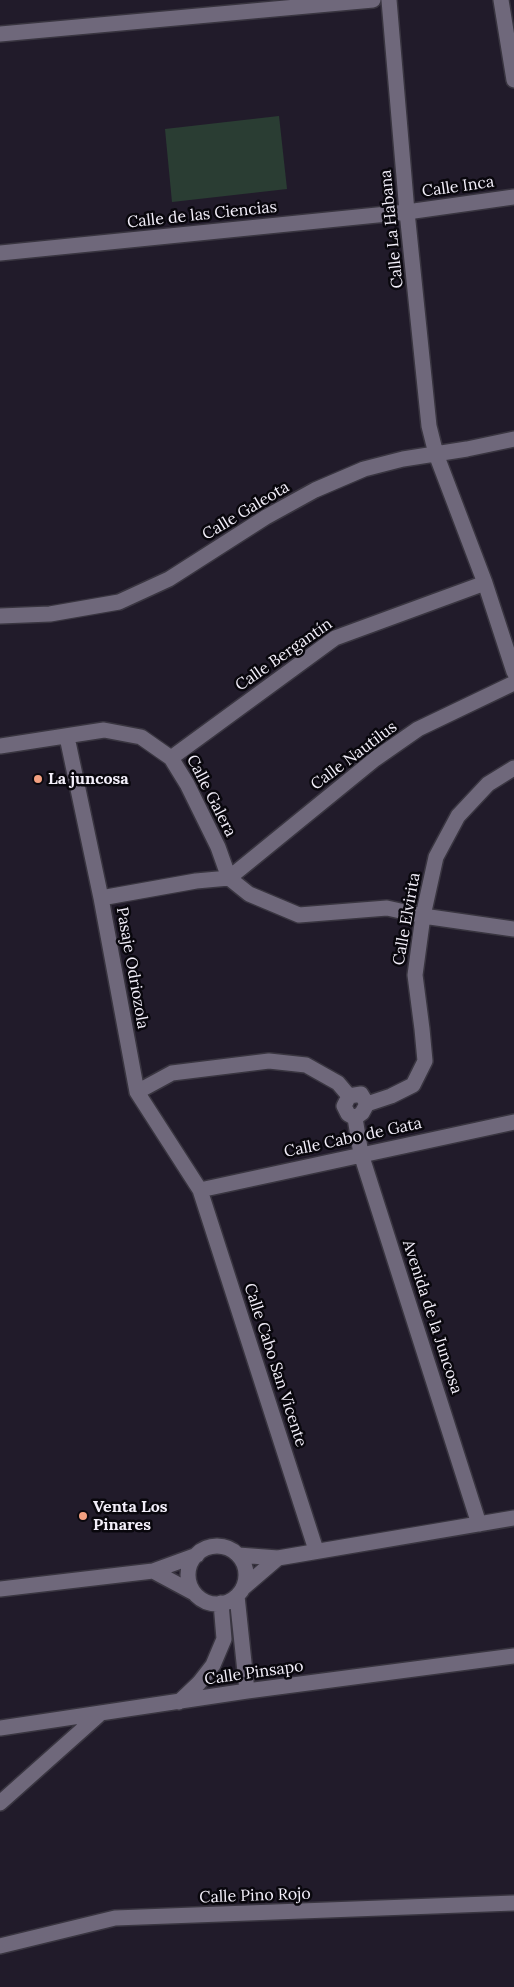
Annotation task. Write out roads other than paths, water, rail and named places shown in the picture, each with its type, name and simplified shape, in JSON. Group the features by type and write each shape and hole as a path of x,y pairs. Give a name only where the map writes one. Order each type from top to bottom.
{"street":[{"path":"0,34 373,0"},
{"name":"Calle La Habana","path":"389,0 407,212 429,426 436,454 485,583 514,672"},
{"path":"501,0 514,80"},
{"name":"Calle Inca","path":"407,212 514,197"},
{"name":"Calle de las Ciencias","path":"0,253 407,212"},
{"name":"Calle Galeota","path":"0,616 50,614 119,602 168,578 266,517 315,490 364,469 404,459 514,439"},
{"name":"Calle Bergantín","path":"172,758 335,638 485,583"},
{"name":"Calle Nautilus","path":"229,878 375,759 418,729 514,683"},
{"name":"Calle Galera","path":"0,746 104,730 141,737 172,758 218,847 229,878"},
{"name":"Pasaje Odriozola","path":"66,737 101,898 137,1092 200,1190"},
{"name":"Calle Elvirita","path":"368,1104 391,1096 413,1085 425,1061 415,975 423,916 436,857 458,816 488,784 514,768"},
{"path":"101,898 196,881 229,878 249,894 299,914 387,908 423,916 514,929"},
{"path":"137,1092 172,1073 268,1062 306,1065 338,1084 349,1096"},
{"path":"361,1094 368,1104 362,1114 355,1118 348,1114 344,1106 349,1096 361,1094"},
{"name":"Avenida de la Juncosa","path":"355,1118 361,1154 479,1524"},
{"name":"Calle Cabo de Gata","path":"200,1190 514,1122"},
{"name":"Calle Cabo San Vicente","path":"200,1190 316,1550"},
{"path":"238,1556 278,1558 316,1550 514,1518"},
{"path":"0,1590 153,1571 196,1555 204,1549 223,1547 230,1549 238,1556 246,1570 246,1579 240,1592 247,1691"},
{"path":"194,1593 188,1571 196,1555"},
{"path":"153,1571 194,1593 202,1600 212,1604 221,1604 240,1592 278,1558"},
{"path":"179,1702 213,1666 224,1639 221,1604"},
{"name":"Calle Pinsapo","path":"0,1728 247,1691 514,1656"},
{"path":"0,1803 101,1713"},
{"name":"Calle Pino Rojo","path":"0,1946 116,1918 514,1903"}],"place":[{"name":"La juncosa","path":"38,779"},
{"name":"Venta Los Pinares","path":"83,1516"}]}
